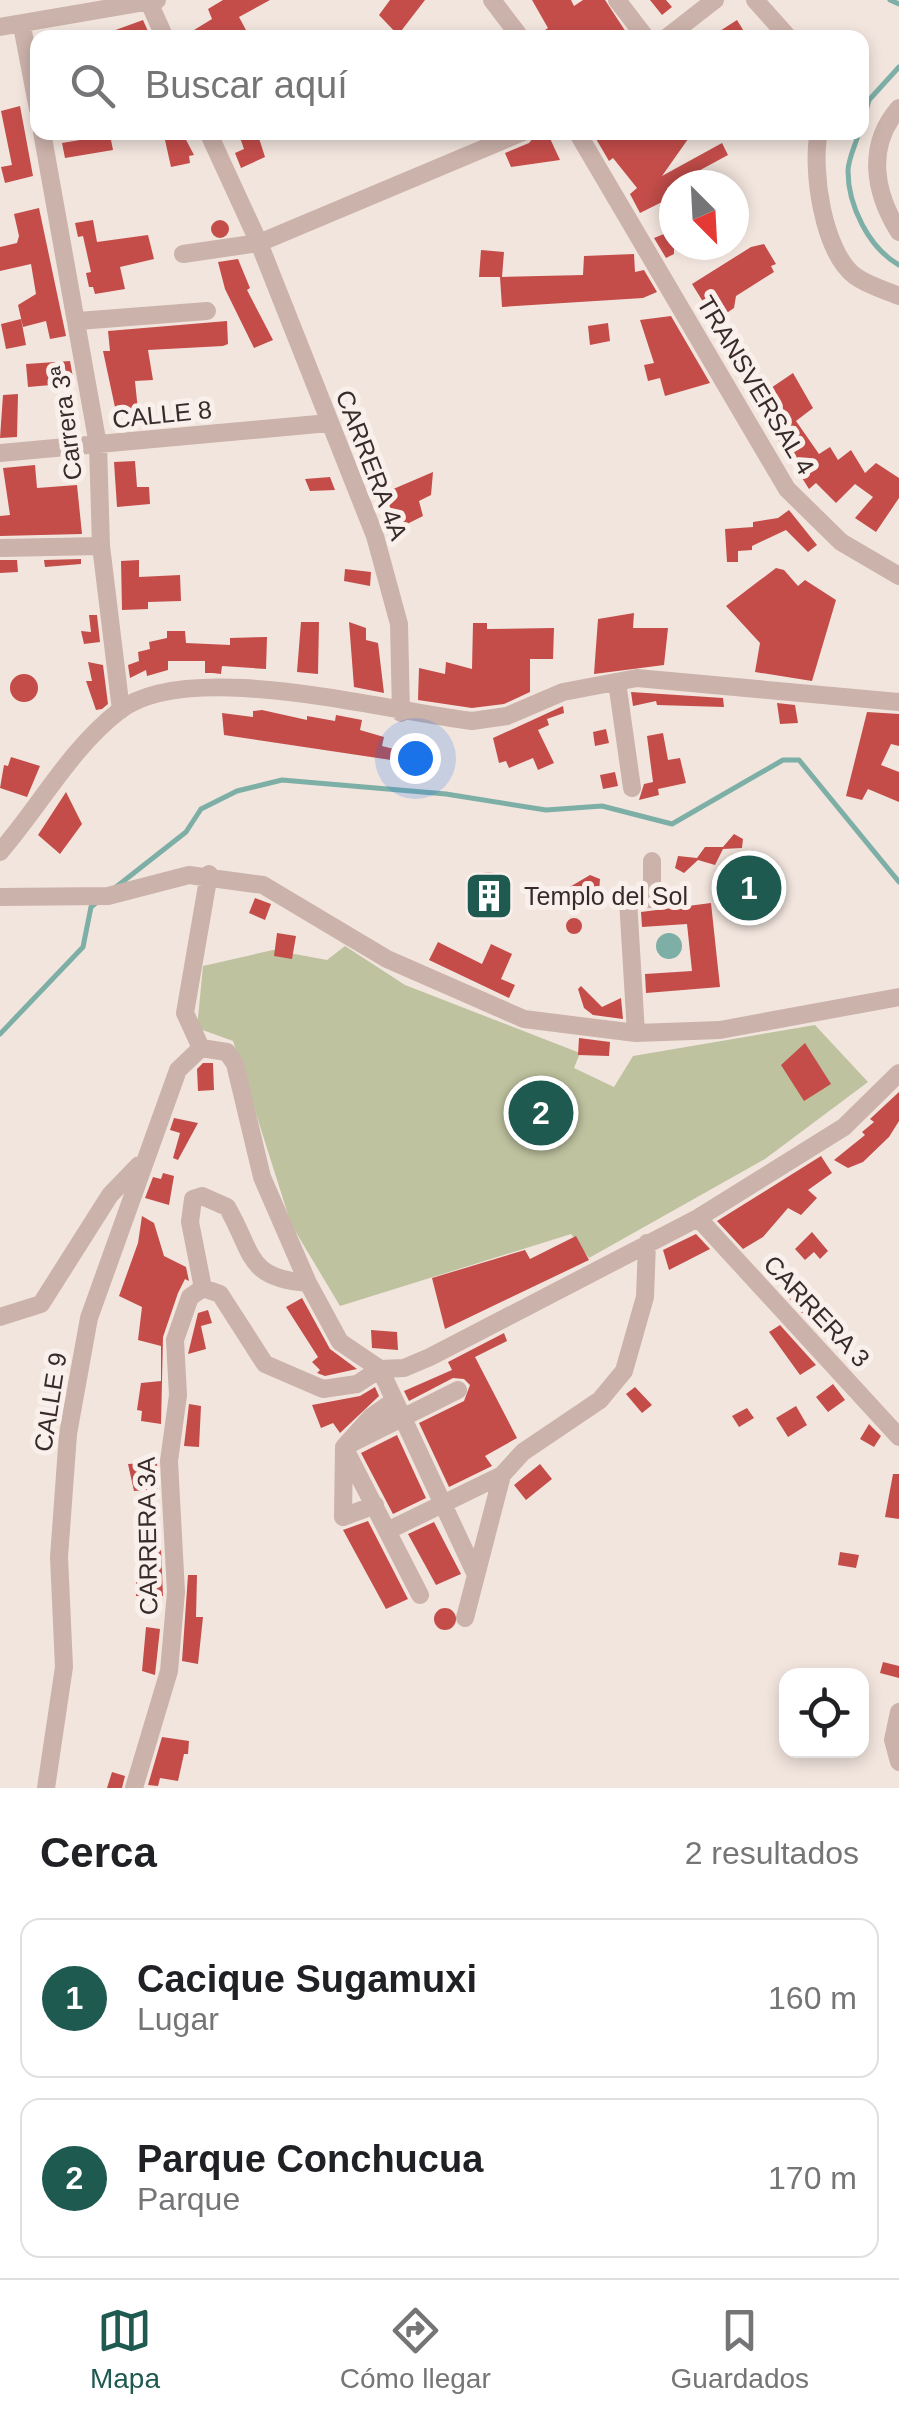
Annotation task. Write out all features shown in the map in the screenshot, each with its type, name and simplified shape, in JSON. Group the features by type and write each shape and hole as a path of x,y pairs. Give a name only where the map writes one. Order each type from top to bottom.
{"street":[{"path":"492,0 514,30"},
{"path":"617,0 640,30"},
{"path":"676,30 715,0"},
{"path":"755,0 783,30"},
{"path":"0,27 151,1 162,30"},
{"path":"22,26 30,68"},
{"path":"899,108 884,126 875,169 883,207 899,232"},
{"name":"Carrera 3ª","path":"44,140 98,446 101,546 121,710"},
{"name":"CARRERA 4A","path":"212,140 258,243 376,536 400,624 401,713"},
{"path":"183,254 258,243 503,140"},
{"name":"TRANSVERSAL 4","path":"582,140 787,488 841,542 899,576"},
{"path":"817,140 815,151 824,225 853,275 899,296"},
{"path":"78,321 208,311"},
{"name":"CALLE 8","path":"0,453 329,422"},
{"path":"0,548 101,546"},
{"path":"0,852 81,748 121,710 162,690 233,685 472,721 507,716 563,692 637,678 899,702"},
{"path":"616,682 632,788"},
{"path":"636,1033 628,900 652,898 652,862"},
{"path":"209,874 185,1013 201,1048 226,1052 235,1064 262,1177 308,1283 340,1342 380,1369 476,1574"},
{"path":"0,897 108,896 189,875 209,874 263,885 387,958 524,1019 636,1033 720,1030 899,996"},
{"name":"CALLE 9","path":"46,1788 64,1667 58,1557 68,1434 89,1318 178,1070 201,1048"},
{"path":"308,1283 281,1281 254,1266 227,1207 202,1196 194,1200 190,1222 203,1288 220,1294 266,1364 323,1389 356,1384 380,1369 404,1368 430,1357 698,1218 844,1127 899,1072"},
{"path":"0,1317 41,1304 110,1195 143,1162"},
{"name":"CARRERA 3","path":"698,1218 899,1437"},
{"path":"388,1531 502,1475 522,1452 600,1400 624,1371 645,1297 646,1243"},
{"name":"CARRERA 3A","path":"134,1788 171,1652 176,1592 169,1462 178,1395 175,1340 190,1297 203,1288"},
{"path":"344,1447 397,1409 458,1390"},
{"path":"344,1447 420,1595"},
{"path":"344,1447 344,1517 376,1505"},
{"path":"465,1618 502,1475"},
{"path":"899,1712 892,1740 899,1762"}],"green space":[{"path":"345,946 405,985 580,1053 574,1068 614,1087 633,1056 815,1025 868,1082 765,1159 589,1258 571,1234 340,1306 291,1224 233,1041 197,1028 203,966 273,950 327,960"}],"water":[{"path":"669,933 678,937 682,946 678,955 669,959 660,955 656,946 660,937"}],"building":[{"path":"223,0 270,0 239,17 246,30 194,30 212,19 208,9"},
{"path":"390,0 425,0 402,30 393,30 379,15"},
{"path":"532,0 571,0 574,6 583,0 605,0 625,30 545,30 548,28"},
{"path":"650,0 666,0 672,7 662,15"},
{"path":"143,20 147,30 116,30"},
{"path":"737,20 743,30 721,30"},
{"path":"20,106 33,176 5,183 1,167 12,165 1,111"},
{"path":"111,140 113,150 65,158 62,143"},
{"path":"165,140 186,140 194,155 189,156 190,163 171,167"},
{"path":"241,140 260,140 265,157 241,168 235,153 244,149"},
{"path":"551,140 560,160 511,167 505,153 529,143"},
{"path":"597,140 687,140 666,170 659,170 659,204 640,213 630,194 637,188 613,158 609,161"},
{"path":"722,143 728,155 700,170 673,170"},
{"path":"39,208 66,336 50,339 46,321 23,327 18,305 36,294 31,264 0,271 0,247 17,243 19,236 14,214"},
{"path":"93,220 97,242 148,235 154,259 120,267 125,289 95,294 93,287 89,287 86,273 91,272 83,236 78,237 75,223"},
{"path":"220,220 227,222 227,236 220,238 213,236 211,229 213,222"},
{"path":"764,244 776,264 771,266 774,272 736,296 734,308 715,321 692,284 730,260 749,260 751,247"},
{"path":"481,250 504,252 502,277 479,277"},
{"path":"634,254 635,272 644,270 657,292 643,298 502,307 500,277 583,275 584,256"},
{"path":"238,259 250,288 247,290 273,340 254,348 225,289 218,262"},
{"path":"671,316 710,383 665,396 660,378 648,381 644,365 654,363 640,320"},
{"path":"21,319 26,345 6,349 1,324"},
{"path":"227,321 228,344 223,346 148,350 153,380 135,381 138,411 116,412 103,351 110,351 108,331"},
{"path":"608,323 610,341 590,345 588,326"},
{"path":"70,361 74,383 28,387 26,364"},
{"path":"793,373 813,408 796,421 819,454 830,447 838,460 851,450 865,473 876,463 899,478 899,498 876,532 855,518 873,497 855,484 836,503 816,483 809,489 753,400"},
{"path":"18,394 17,437 0,438 3,395"},
{"path":"135,461 137,487 149,487 150,504 117,507 114,462"},
{"path":"35,465 37,488 77,485 82,534 0,536 0,516 10,515 3,468"},
{"path":"433,472 431,495 419,501 423,516 399,528 384,493"},
{"path":"330,477 335,490 310,491 305,479"},
{"path":"789,510 817,545 808,552 786,530 752,546 752,550 738,551 738,562 727,562 725,529 753,527 753,522 778,518"},
{"path":"81,559 81,564 45,567 44,560"},
{"path":"0,560 17,560 18,572 0,573"},
{"path":"139,560 139,577 180,575 181,601 148,602 148,609 122,610 121,561"},
{"path":"776,568 784,570 798,586 805,580 836,600 812,681 755,672 760,643 726,606"},
{"path":"345,569 371,572 370,586 344,581"},
{"path":"634,613 633,628 668,628 664,665 594,674 598,619"},
{"path":"89,615 97,615 100,642 84,644 81,631 91,632"},
{"path":"301,622 319,622 318,674 297,672"},
{"path":"349,622 366,628 366,640 378,643 384,693 354,687"},
{"path":"473,623 487,623 487,629 554,628 553,659 530,659 530,692 504,704 472,708 418,700 419,668 445,674 446,662 472,669"},
{"path":"167,631 185,631 186,643 230,645 230,638 267,637 266,669 222,666 221,674 205,673 205,661 168,661 168,670 147,676 146,670 130,678 128,665 139,661 138,652 150,649 149,642 167,638"},
{"path":"88,662 103,665 108,704 102,709 96,710 86,681 92,681"},
{"path":"24,674 34,678 38,688 34,698 24,702 14,698 10,688 14,678"},
{"path":"631,692 723,698 724,707 657,705 656,701 633,706"},
{"path":"777,703 795,705 798,723 780,724"},
{"path":"563,706 564,713 547,719 549,725 538,730 554,763 538,770 533,758 509,768 506,761 499,763 493,738"},
{"path":"253,711 307,720 307,716 335,721 336,715 362,720 360,730 384,737 382,746 394,749 391,760 224,735 222,713 253,717"},
{"path":"867,712 899,714 899,746 891,744 881,765 899,772 899,802 868,789 862,800 846,796"},
{"path":"606,729 609,743 595,746 593,732"},
{"path":"663,733 668,760 680,758 686,783 658,789 659,795 639,800 644,784 653,782 647,736"},
{"path":"11,757 40,766 27,797 0,788 4,765 8,766"},
{"path":"615,772 618,786 603,789 600,775"},
{"path":"66,792 82,824 60,854 38,835"},
{"path":"734,834 743,839 742,848 723,849 715,865 698,860 684,873 675,868 678,856 697,858 705,847 723,847"},
{"name":"Templo del Sol","path":"489,872 505,878 511,894 505,910 489,916 473,910 467,894 473,878"},
{"path":"590,875 600,879 599,891 571,895 568,888"},
{"path":"255,898 271,904 265,920 249,913"},
{"path":"711,903 720,987 646,993 645,974 692,971 687,924 642,927 641,912"},
{"path":"574,918 582,926 574,934 566,926"},
{"path":"277,933 296,936 292,959 274,956"},
{"path":"438,942 482,964 491,944 512,954 501,979 515,985 509,998 429,960"},
{"path":"581,986 602,1007 621,998 623,1019 593,1015 584,1008 578,989"},
{"path":"579,1038 610,1042 609,1056 578,1055"},
{"path":"805,1043 831,1084 804,1101 781,1065"},
{"path":"203,1063 213,1063 214,1090 198,1091 197,1069"},
{"path":"899,1092 899,1121 889,1137 863,1162 848,1168 834,1160 865,1135 862,1132 874,1122 870,1119"},
{"path":"174,1118 198,1123 178,1160 173,1158 180,1133 170,1130"},
{"path":"821,1156 832,1173 808,1190 817,1198 801,1215 788,1208 763,1237 743,1249 717,1221"},
{"path":"163,1173 174,1176 169,1205 145,1198 153,1177 161,1179"},
{"path":"142,1216 154,1223 164,1256 186,1267 189,1281 185,1279 178,1293 163,1337 161,1424 141,1421 142,1411 137,1410 141,1383 161,1381 161,1346 138,1340 142,1307 119,1296 138,1243"},
{"path":"812,1232 828,1251 820,1259 814,1252 805,1260 795,1249"},
{"path":"696,1234 710,1249 669,1270 663,1250"},
{"path":"576,1236 589,1260 445,1329 432,1278 525,1250 530,1259"},
{"path":"796,1290 810,1307 802,1313 788,1297"},
{"path":"302,1298 330,1349 357,1369 325,1376 317,1373 320,1370 312,1362 318,1357 286,1307"},
{"path":"208,1310 212,1323 201,1326 206,1349 188,1354 198,1313"},
{"path":"780,1325 816,1365 800,1375 769,1332"},
{"path":"371,1330 397,1332 398,1350 372,1348"},
{"path":"504,1333 507,1341 475,1357 517,1438 485,1456 492,1466 449,1487 419,1423 464,1401 470,1385 464,1379 453,1378 409,1401 404,1391 452,1370 448,1362"},
{"path":"833,1384 845,1400 828,1412 816,1397"},
{"path":"375,1387 379,1396 340,1433 333,1423 321,1428 312,1405 360,1396"},
{"path":"635,1387 652,1405 642,1413 626,1394"},
{"path":"189,1404 201,1406 199,1447 184,1446"},
{"path":"796,1406 807,1425 788,1437 776,1418"},
{"path":"747,1408 754,1418 739,1427 732,1416"},
{"path":"869,1424 881,1436 874,1447 860,1439"},
{"path":"397,1435 426,1498 393,1514 361,1453"},
{"path":"157,1462 158,1489 134,1491 128,1464"},
{"path":"540,1464 552,1479 526,1500 514,1485"},
{"path":"893,1474 899,1474 899,1519 885,1517"},
{"path":"368,1521 408,1599 386,1609 343,1530"},
{"path":"434,1522 461,1574 436,1585 408,1534"},
{"path":"156,1524 160,1524 163,1596 136,1596 136,1582 144,1582 143,1548 154,1541"},
{"path":"840,1552 859,1555 856,1568 838,1565"},
{"path":"188,1575 197,1575 196,1617 203,1617 198,1664 182,1661"},
{"path":"445,1608 453,1611 453,1627 445,1630 437,1627 434,1619 437,1611"},
{"path":"146,1627 160,1629 155,1675 142,1671"},
{"path":"883,1662 899,1666 899,1678 880,1673"},
{"path":"162,1737 189,1741 188,1754 184,1754 178,1781 160,1778 158,1786 148,1785"},
{"path":"112,1772 125,1776 122,1788 107,1788"}],"waterway":[{"path":"890,0 899,4"},
{"path":"869,100 899,67"},
{"path":"856,140 848,166 856,212 878,248 899,265"},
{"path":"116,887 186,832 201,809 237,791 282,780 446,794 546,810 602,806 672,824 783,760 799,760 899,882"},
{"path":"0,1034 83,947 91,907 96,903"}],"place":[{"name":"Cacique Sugamuxi","path":"749,888"},
{"name":"Templo del Sol","path":"489,896"},
{"name":"Parque Conchucua","path":"541,1113"}]}
